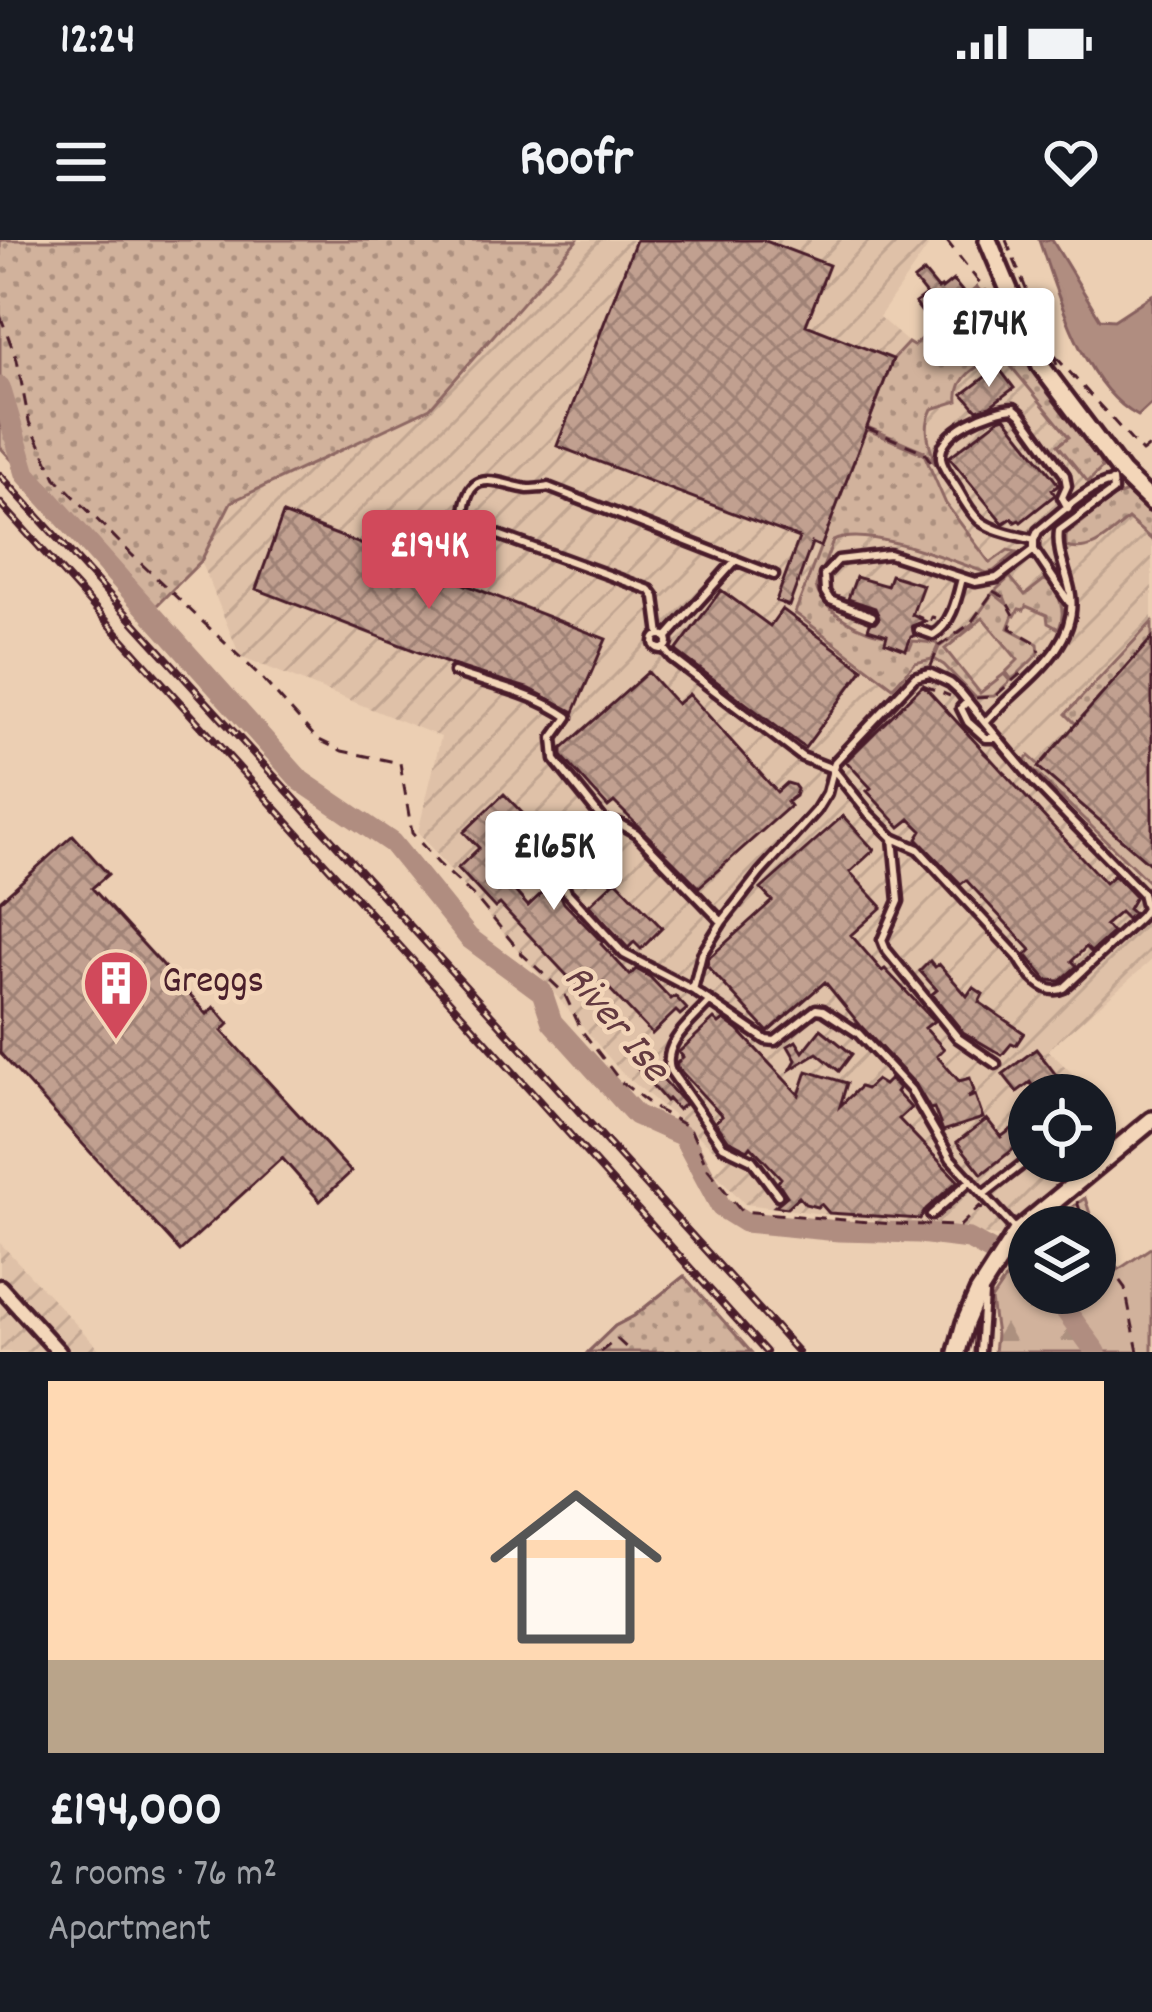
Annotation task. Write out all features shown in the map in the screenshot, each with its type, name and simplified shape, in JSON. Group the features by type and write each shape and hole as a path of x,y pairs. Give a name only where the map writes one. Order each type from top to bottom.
{"street":[{"path":"988,240 1025,310 1031,348 1051,383 1117,477 1152,502"},
{"path":"1050,1206 1152,1120"},
{"path":"957,1352 965,1323 1008,1244"},
{"path":"0,1287 59,1352"}],"lane":[{"path":"1034,540 994,529 978,520 965,504 941,460 950,433 994,411 1014,408 1065,475 1062,497 1067,508"},
{"path":"1071,605 1034,550 1034,540 1038,530 1102,482 1117,477"},
{"path":"985,723 1068,632 1071,605 1057,542 1059,531 1113,491 1117,477"},
{"path":"693,990 702,954 722,922 816,811 827,793 833,769 844,750 923,672 950,683 1102,855 1142,893 1146,909 1064,988 1054,992 1026,970 918,849 893,838 869,814 833,769 802,758 672,658 664,648 656,597 650,590 471,525 464,512 466,500 473,488 493,480 533,490 548,487 774,575"},
{"path":"872,616 830,601 824,575 838,560 890,554 975,582 997,578 1034,550"},
{"path":"663,637 736,560"},
{"path":"919,630 933,635 942,630 962,578"},
{"path":"454,672 568,717 553,738 555,760 604,821 636,833 722,922"},
{"path":"967,702 961,708 968,722 986,738 997,738"},
{"path":"604,821 577,837 560,858 560,871 567,892 624,954 693,990 766,1040 775,1041 816,1009 858,1033 910,1090 951,1159 984,1195 1008,1234"},
{"path":"893,838 899,901 882,940 886,950 958,1038 997,1064"},
{"path":"710,1001 670,1046 666,1058 670,1070 723,1146 752,1160 778,1195"},
{"path":"984,1195 1008,1176"},
{"path":"931,1215 970,1180"},
{"path":"980,1352 986,1280"}],"path":[{"path":"946,240 1006,317 1025,310"},
{"path":"1006,240 1025,310 1060,372"},
{"path":"0,315 16,360 29,422 56,478 258,674 317,739 342,751 400,763 412,833 564,993 582,1031 621,1082 690,1128 708,1169 741,1211 960,1226 980,1206 991,1214"},
{"path":"1052,353 1142,452 1152,444"},
{"path":"867,428 924,452 932,464 941,460"},
{"path":"939,646 970,624 994,589 1014,615 1010,628 1039,644 1040,656"},
{"path":"912,614 930,622 932,617 947,622"},
{"path":"978,698 991,698 1026,669"},
{"path":"1005,673 1012,681"},
{"path":"982,752 1007,775"},
{"path":"1073,1187 1079,1206"},
{"path":"1116,1276 1125,1288 1138,1352"},
{"path":"600,1352 617,1339 631,1352"}],"shaded area":[{"path":"577,240 922,240 928,247 879,317 912,346 977,287 1098,460 1152,514 1152,638 1039,766 1152,866 1152,960 1048,1050 1073,1074 1008,1074 1008,1182 1069,1182 1040,1206 1008,1206 1008,1233 1003,1237 745,1204 715,1173 727,1160 621,1072 418,832 441,737 240,656 201,561 231,502 431,408"},
{"path":"1039,240 1052,240 1100,319 1114,320 1152,295 1152,403 1138,416 1102,384 1088,362 1064,313"},
{"path":"0,1243 102,1352 0,1352"}],"green space":[{"path":"0,240 577,240 430,408 231,502 201,561 150,612 0,447"},
{"path":"977,287 1035,376 1099,460 1102,468 1088,482 1058,445 1069,437 1001,354 965,377 958,401 932,409 927,430 934,462 924,451 867,427 893,359"},
{"path":"866,429 924,454 946,504 990,563 1008,550 1017,552 987,573 887,541 848,537 833,541 816,586 826,604 903,648 910,648 913,641 938,646 932,659 915,663 893,687 795,613"},
{"path":"1127,492 1152,514 1152,540 1128,519 1092,546 1066,547 1066,535 1112,498"},
{"path":"1010,577 1025,595 1044,580 1050,582 1061,604 1061,623 1059,629 1048,623 1047,615 1026,606 1013,615 1008,628 1038,644 1039,653 1012,680 1006,672 1018,660 983,618 945,649 980,693 1004,674 1010,681 994,696 975,697 934,659 939,647 972,624 993,593 1007,604 995,591"},
{"path":"1152,622 1152,638 1076,724 1066,714"},
{"path":"1029,756 1152,866 1152,885 1024,761"},
{"path":"1152,1247 1152,1352 1096,1352 1068,1314 1116,1314 1116,1267"},
{"path":"1008,1275 1008,1314 1068,1314 1096,1352 994,1352 991,1300"},
{"path":"684,1276 751,1352 588,1352 615,1326"}],"building":[{"path":"636,240 763,240 829,265 806,325 893,359 821,547 812,543 789,606 776,601 799,538 557,446"},
{"path":"924,272 938,289 953,280 962,291 924,315 915,303 926,295 914,280"},
{"path":"998,367 1014,388 977,410 963,394"},
{"path":"1005,417 1059,485 1052,490 1055,495 1021,522 1012,518 1003,523 949,457"},
{"path":"283,514 606,639 574,712 530,689 452,665 256,589"},
{"path":"891,575 923,585 912,615 925,621 912,626 914,636 906,650 885,642 887,635 868,629 879,618 875,608 848,599 856,577 887,586"},
{"path":"721,590 770,626 782,609 863,669 805,748 676,651"},
{"path":"1152,638 1152,866 1038,767"},
{"path":"648,672 677,704 689,694 777,792 787,783 797,789 787,802 790,806 699,887 614,802 608,807 562,756 562,749"},
{"path":"923,685 1105,883 1114,875 1135,897 1128,909 1133,913 1127,919 1120,912 1105,925 1112,933 1091,952 1086,947 1072,961 1077,966 1060,981 1047,980 1026,955 1031,950 966,880 961,884 917,839 922,831 910,819 900,827 846,761"},
{"path":"504,794 557,849 514,890 528,906 546,889 554,897 559,892 630,975 636,969 671,999 675,996 687,1009 680,1015 676,1011 652,1034 603,982 587,997 500,904 495,908 458,868 479,848 464,832"},
{"path":"843,816 874,850 850,872 882,907 851,935 934,1021 925,1028 944,1049 937,1056 959,1081 970,1078 974,1091 968,1098 975,1095 983,1118 943,1131 934,1108 930,1109 916,1085 825,982 768,1032 707,966 709,958 772,901 761,889"},
{"name":"Greggs","path":"73,835 108,874 92,888 207,1014 214,1007 229,1024 222,1031 351,1172 320,1201 282,1158 180,1251 0,1053 0,901"},
{"path":"616,880 662,928 641,949 634,942 628,948 589,905"},
{"path":"930,961 935,967 939,964 967,996 973,987 983,994 979,1002 1024,1033 1016,1045 1012,1043 1002,1055 963,1032 920,971"},
{"path":"714,1019 738,1030 799,1095 807,1071 847,1083 840,1106 860,1087 866,1089 876,1080 884,1085 890,1079 911,1108 899,1119 958,1181 920,1219 829,1213 821,1204 805,1204 799,1197 787,1208 775,1206 787,1196 778,1182 781,1178 751,1146 748,1150 728,1140 715,1122 722,1116 677,1067 683,1057 679,1052"},
{"path":"821,1029 852,1054 839,1071 817,1053 791,1069 796,1060 788,1046 796,1041 803,1052"},
{"path":"1036,1049 1055,1074 1008,1074 1008,1080 1003,1074"},
{"path":"639,1052 685,1104 678,1110 630,1060"},
{"path":"987,1119 1001,1137 1008,1132 1008,1154 982,1174 957,1142"}],"waterway":[{"name":"River Ise","path":"0,387 26,474 301,781 392,843 469,938 542,992 552,1022 636,1115 683,1136 721,1207 745,1222 969,1239 1008,1260"},
{"path":"588,1352 615,1326 684,1276"},
{"name":"River Ise","path":"1068,1314 1096,1352"}],"railway":[{"path":"0,475 798,1352"},
{"path":"0,503 766,1352"}],"place":[{"name":"Greggs","path":"116,1042"}]}
